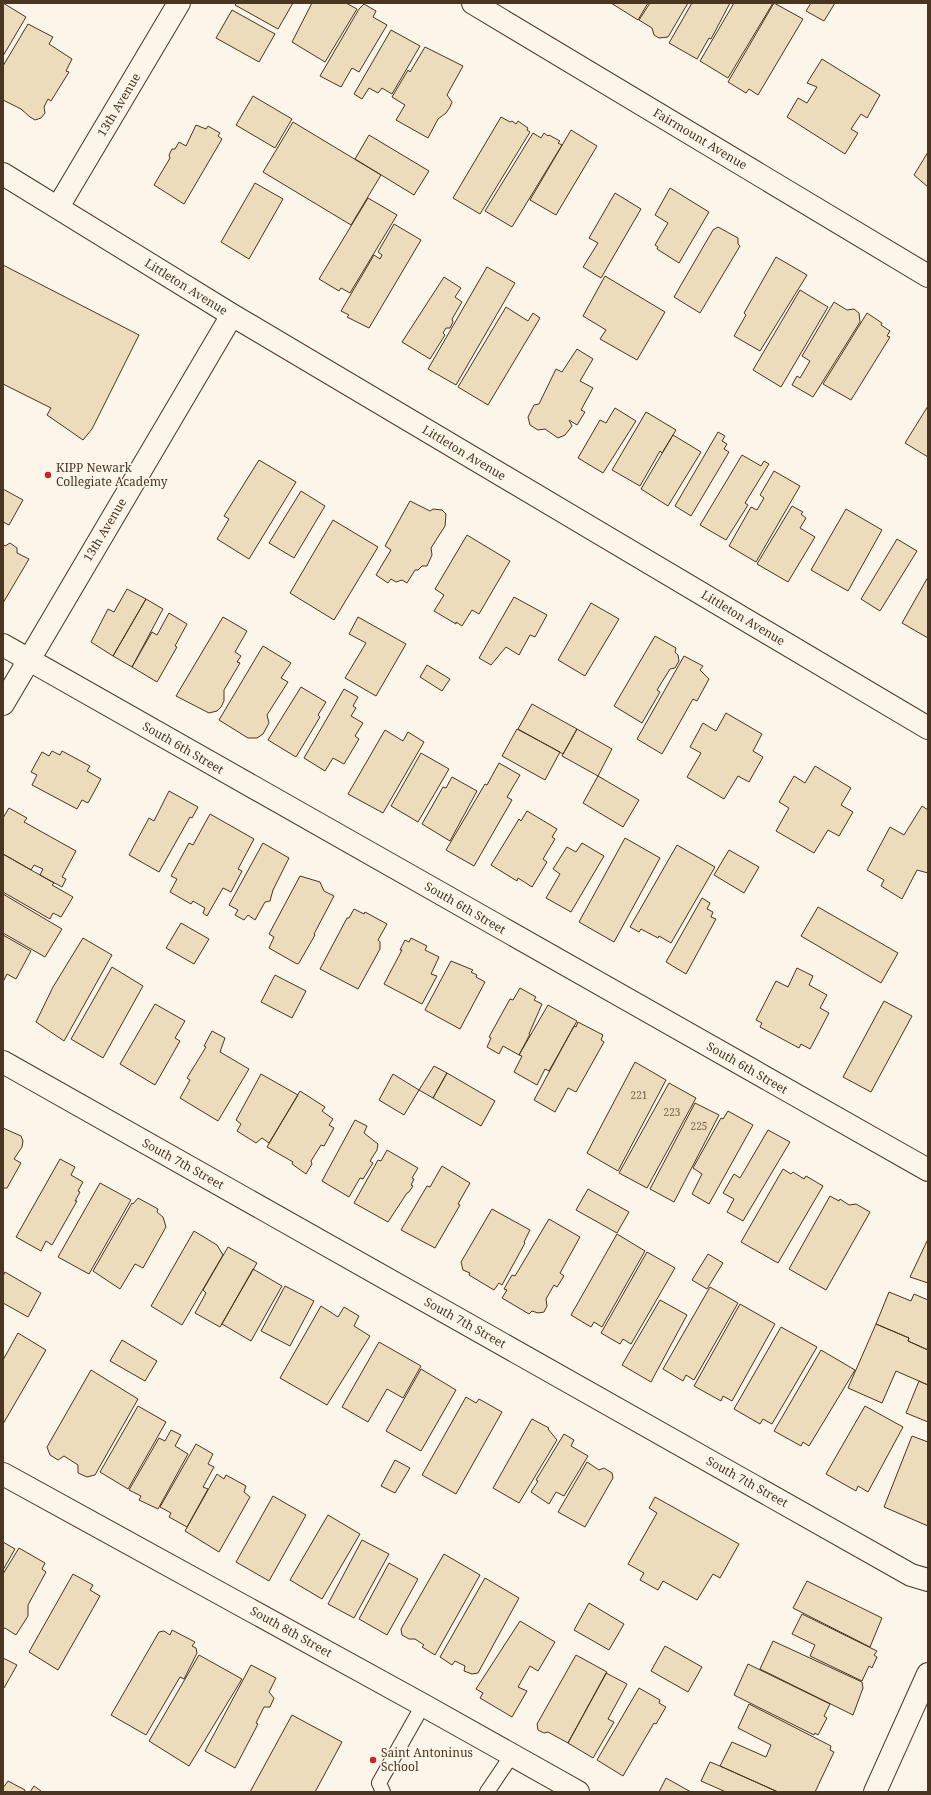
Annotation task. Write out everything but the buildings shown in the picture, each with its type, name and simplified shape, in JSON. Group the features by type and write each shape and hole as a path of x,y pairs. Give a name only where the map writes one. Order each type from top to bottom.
{"street":[{"name":"13th Avenue","path":"58,207 179,3"},
{"name":"Fairmount Avenue","path":"473,3 928,276"},
{"name":"Littleton Avenue","path":"3,174 232,315 928,728"},
{"name":"13th Avenue","path":"3,704 232,315"},
{"name":"South 6th Street","path":"3,645 928,1170"},
{"name":"South 7th Street","path":"3,1062 911,1575 928,1580"},
{"name":"South 8th Street","path":"3,1474 578,1792"},
{"path":"875,1792 928,1674"}],"lane":[{"path":"383,1792 379,1783 423,1705"},
{"path":"487,1792 512,1755"}],"place":[{"name":"KIPP Newark Collegiate Academy","path":"48,475"},
{"name":"Saint Antoninus School","path":"373,1760"}]}
